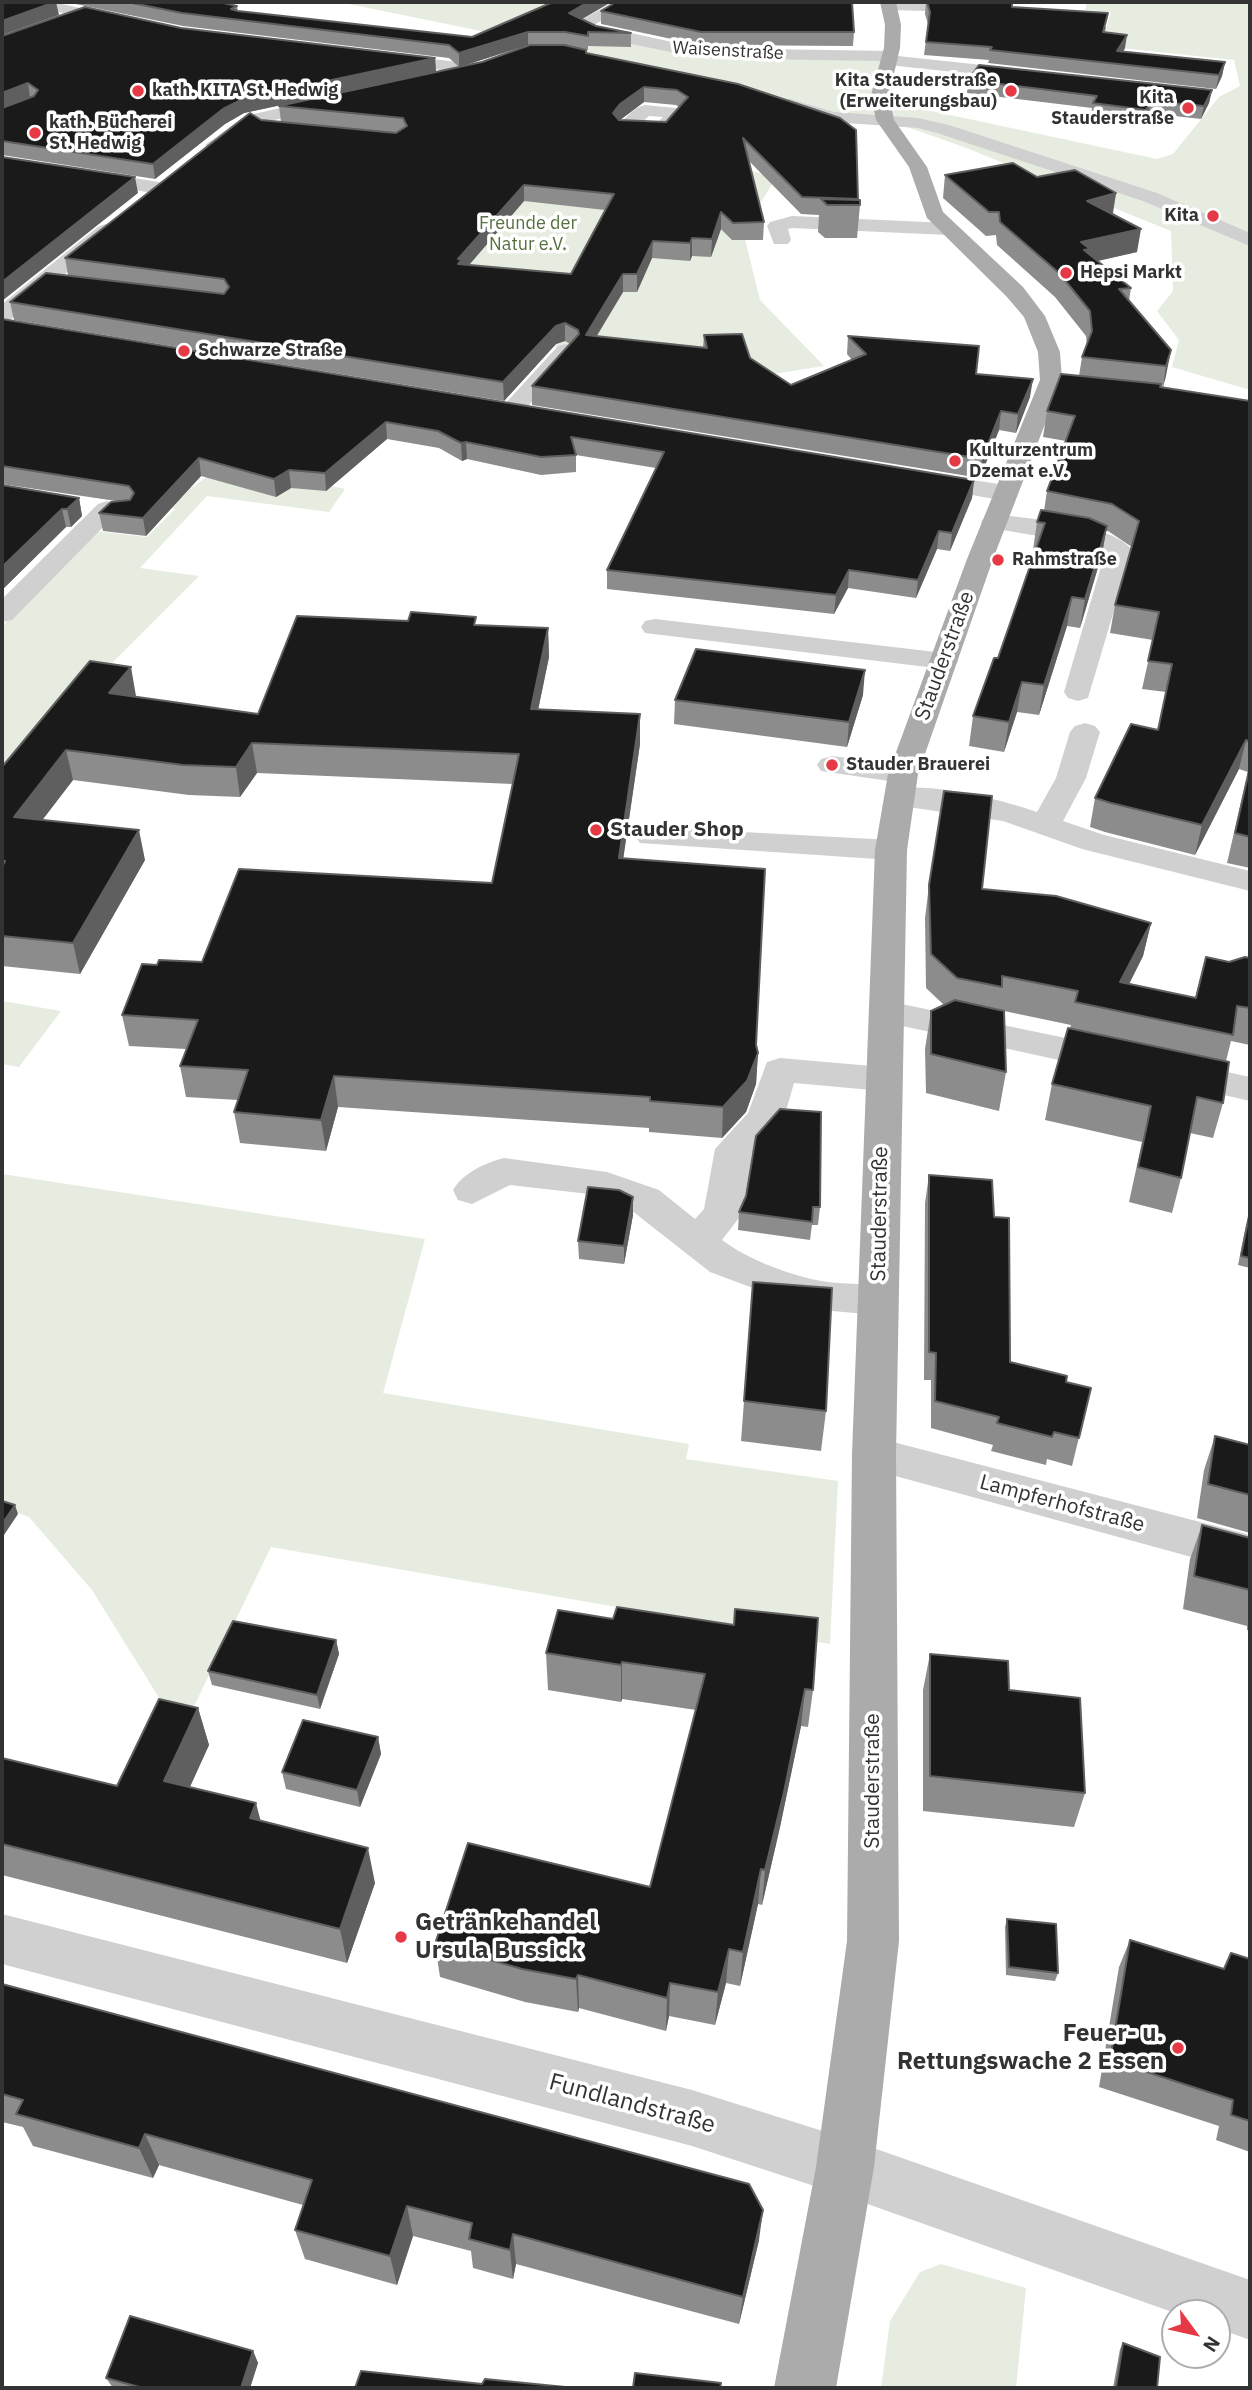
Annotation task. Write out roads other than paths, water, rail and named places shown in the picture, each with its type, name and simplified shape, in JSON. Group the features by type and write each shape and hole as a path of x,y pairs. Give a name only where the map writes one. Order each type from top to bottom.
{"main road":[{"path":"885,120 880,95 893,32 888,3"},
{"name":"Stauderstraße","path":"805,2388 845,2167 873,1941 874,1454 891,849 901,786 994,522 1051,380 1049,352 1034,316 1025,302 934,214 918,167 885,120"}],"street":[{"path":"33,2 146,27"},
{"name":"Waisenstraße","path":"627,2 580,25 603,34 700,53 889,58"},
{"path":"888,3 962,7"},
{"path":"58,23 83,14"},
{"path":"373,57 489,68 428,81"},
{"path":"889,58 1043,77"},
{"path":"766,96 832,117 918,122 1150,197 1250,240"},
{"path":"202,155 243,125 278,113 346,99"},
{"path":"243,125 286,130"},
{"path":"2,163 165,184 139,204"},
{"path":"6,324 42,281 119,220"},
{"path":"781,240 777,226 792,222 948,229"},
{"path":"42,281 69,285"},
{"path":"510,412 566,351"},
{"path":"1047,388 1074,390"},
{"path":"484,408 537,416"},
{"path":"901,476 1005,493"},
{"path":"2,614 115,510 81,505"},
{"path":"994,522 1092,537 1119,550 1078,692"},
{"path":"655,627 944,660"},
{"path":"1046,824 1070,778 1084,732"},
{"path":"831,765 947,801 1010,813 1093,842 1250,881"},
{"path":"651,836 891,849"},
{"path":"887,1012 1250,1089"},
{"path":"698,1241 723,1214 734,1149 765,1118 780,1069 883,1079"},
{"path":"472,1191 505,1171 593,1181 645,1200 724,1262 809,1294 878,1300"},
{"name":"Lampferhofstraße","path":"874,1454 1250,1554"},
{"name":"Fundlandstraße","path":"2,1939 692,2118 845,2167 1250,2310"}],"place":[{"name":"kath. KITA St. Hedwig","path":"138,91"},
{"name":"Kita Stauderstraße (Erweiterungsbau)","path":"1011,91"},
{"name":"Kita Stauderstraße","path":"1188,108"},
{"name":"kath. Bücherei St. Hedwig","path":"35,133"},
{"name":"Kita","path":"1213,216"},
{"name":"Hepsi Markt","path":"1066,273"},
{"name":"Schwarze Straße","path":"184,351"},
{"name":"Kulturzentrum Dzemat e.V.","path":"955,461"},
{"name":"Rahmstraße","path":"998,560"},
{"name":"Stauder Brauerei","path":"832,765"},
{"name":"Stauder Shop","path":"596,830"},
{"name":"Getränkehandel Ursula Bussick","path":"401,1937"},
{"name":"Feuer- u. Rettungswache 2 Essen","path":"1178,2048"}],"park label":[{"name":"Freunde der Natur e.V.","path":"528,234"}]}
